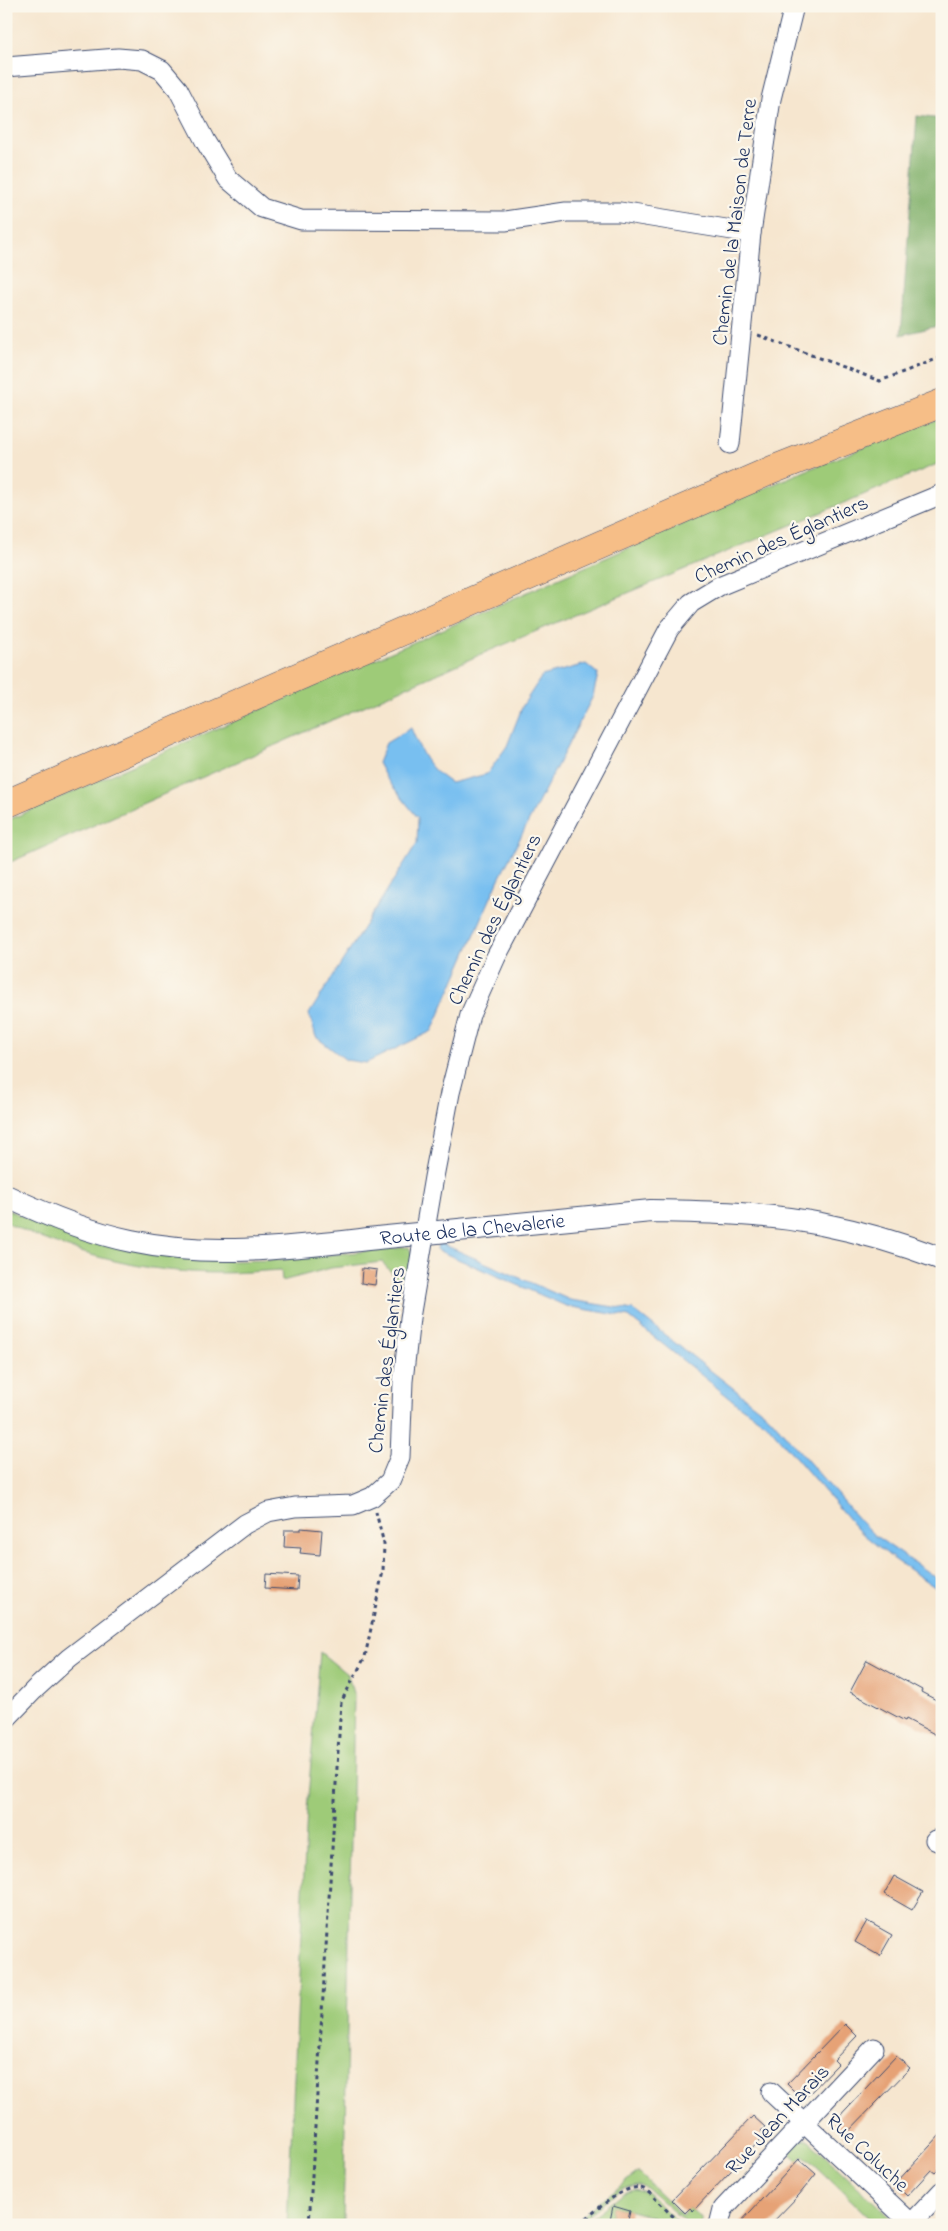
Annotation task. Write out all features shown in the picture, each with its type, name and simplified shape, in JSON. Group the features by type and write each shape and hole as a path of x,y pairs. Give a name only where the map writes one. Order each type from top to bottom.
{"main road":[{"path":"6,804 772,470 942,403"}],"street":[{"name":"Chemin de la Maison de Terre","path":"730,444 752,233 771,99 794,6"},
{"path":"6,67 118,58 142,60 162,70 178,89 205,141 228,178 262,208 301,220 505,221 566,212 620,212 752,233"},
{"name":"Chemin des Églantiers","path":"6,1719 69,1658 244,1524 268,1512 294,1507 353,1505 372,1497 390,1481 400,1457 403,1382 410,1318 450,1093 470,1015 496,957 669,629 691,603 719,586 942,494"},
{"name":"Route de la Chevalerie","path":"6,1196 64,1222 98,1233 165,1246 239,1251 651,1211 731,1213 820,1224 902,1244 942,1259"},
{"name":"Rue Jean Marais","path":"719,2225 723,2209 874,2048"},
{"name":"Rue Coluche","path":"771,2092 912,2224"},
{"path":"912,2224 942,2191"}],"path":[{"path":"743,329 880,381 942,357"},
{"path":"310,2225 341,1702 365,1657 383,1571 384,1544 372,1497"},
{"path":"583,2225 584,2220 615,2196 635,2187 646,2190 685,2225"}],"green space":[{"path":"917,116 942,119 942,325 901,335"},
{"path":"942,417 942,462 484,653 6,864 6,821 797,474"},
{"path":"6,1209 45,1226 231,1261 275,1260 409,1247 413,1257 408,1291 382,1262 331,1268 282,1281 281,1270 228,1273 165,1270 137,1266 83,1253 31,1234 6,1222"},
{"path":"320,1652 348,1675 354,1697 343,2225 287,2225 307,1810"},
{"path":"808,2140 891,2218 893,2225 877,2225 804,2155 798,2161 788,2152 799,2141"},
{"path":"638,2172 682,2215 690,2208 703,2220 701,2222 703,2225 692,2225 684,2221 647,2188 638,2185 622,2188 580,2222 575,2221"},
{"path":"634,2189 646,2192 681,2225 652,2224 654,2217 613,2206 610,2220 612,2222 611,2225 585,2223 624,2192"}],"water":[{"path":"586,664 598,674 593,696 499,879 432,1031 366,1063 346,1060 316,1037 309,1014 417,843 418,818 386,778 378,763 386,743 411,728 426,760 436,772 451,783 487,774 507,746 523,705 542,676"},
{"path":"438,1242 570,1300 633,1310 770,1417 859,1520 874,1535 942,1582 942,1592 891,1557 857,1529 767,1424 741,1407 629,1317 566,1306 437,1250"}],"building":[{"path":"362,1268 377,1270 375,1285 361,1283"},
{"path":"301,1528 322,1530 320,1555 300,1553 301,1548 284,1547 285,1530 301,1530"},
{"path":"266,1574 298,1576 297,1590 265,1588"},
{"path":"867,1660 942,1703 942,1738 850,1692"},
{"path":"894,1876 923,1892 912,1910 884,1894"},
{"path":"867,1921 892,1935 880,1956 855,1942"},
{"path":"845,2024 857,2036 834,2060 838,2064 803,2100 787,2084"},
{"path":"896,2056 910,2068 844,2136 832,2124"},
{"path":"753,2116 765,2127 761,2131 765,2135 693,2211 690,2208 685,2213 672,2200"},
{"path":"942,2133 942,2166 935,2173 931,2170 907,2196 895,2184"},
{"path":"799,2159 816,2174 799,2195 770,2225 738,2225"},
{"path":"613,2206 630,2211 627,2225 611,2225"}]}
